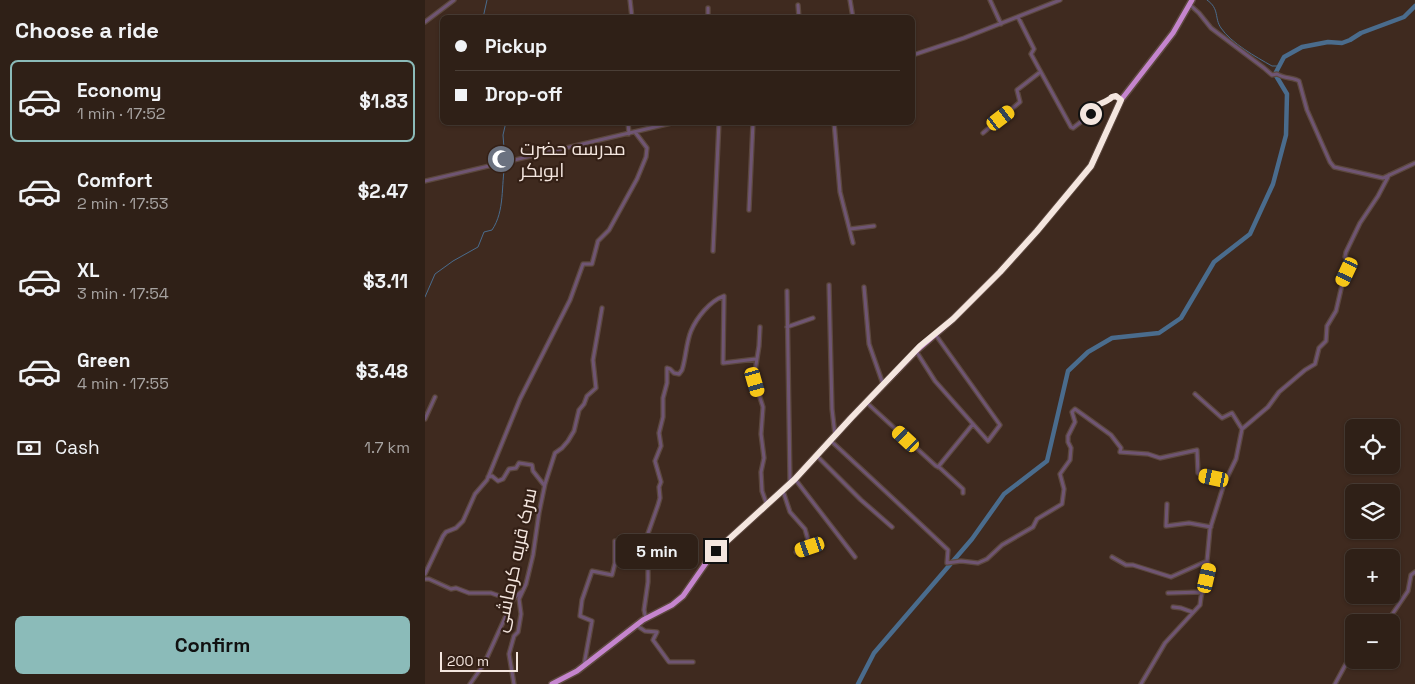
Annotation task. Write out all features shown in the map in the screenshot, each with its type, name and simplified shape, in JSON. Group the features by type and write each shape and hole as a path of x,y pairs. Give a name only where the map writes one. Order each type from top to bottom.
{"highway":[{"path":"552,684 584,665 636,625 672,605 683,596 716,551 783,491 916,350 953,319 1000,272 1091,166 1121,100 1173,33 1190,2"}],"street":[{"path":"425,22 454,0"},
{"path":"630,0 632,15"},
{"path":"850,0 852,15"},
{"path":"990,0 1001,24"},
{"path":"915,54 1001,24 1060,0"},
{"path":"1190,2 1211,28 1272,76 1277,74 1299,81 1307,110 1334,167 1383,178 1415,163"},
{"path":"799,5 799,15"},
{"path":"708,8 708,15"},
{"path":"1018,17 1034,50 1031,54 1039,73 1072,128 1091,114 1098,103 1116,96 1121,100"},
{"path":"983,132 1020,102 1017,90 1039,73"},
{"path":"628,125 629,134"},
{"path":"425,181 664,125"},
{"path":"713,251 719,125"},
{"path":"749,210 753,125"},
{"path":"834,125 840,192 853,243"},
{"path":"425,574 443,536 463,521 475,494 488,477 520,399 570,300 583,264 592,264 598,240 609,230 640,172 646,158 647,148 635,132"},
{"path":"1141,684 1165,643 1200,605 1209,566 1207,561 1211,527 1226,480 1236,459 1242,429 1268,407 1279,392 1315,364 1319,348 1326,341 1327,326 1336,311 1342,284 1353,264 1345,257 1346,252 1360,223 1389,175"},
{"path":"850,228 874,226"},
{"path":"829,285 832,409 835,435"},
{"path":"864,287 865,316 870,349 883,384"},
{"path":"787,290 793,481 855,557"},
{"path":"646,619 644,610 648,582 648,552 646,539 659,498 661,482 655,461 661,446 659,433 663,417 663,398 667,383 667,368 679,374 683,370 691,330 705,310 717,299 724,296 723,363 756,359"},
{"name":"سرک قریه کرماشی","path":"514,684 509,654 512,640 518,632 521,614 519,599 521,591 526,584 533,555 544,485 555,453 568,441 574,431 579,410 587,396 596,388 593,360 602,308"},
{"path":"787,327 813,318"},
{"path":"760,327 755,382 763,407 761,434 764,458 761,472 762,491 767,505"},
{"path":"916,350 935,381 988,441 1000,425 935,334"},
{"path":"1195,394 1222,418 1232,413 1242,429"},
{"path":"425,419 435,397"},
{"path":"866,402 963,489 963,493"},
{"path":"831,440 948,550 947,563 961,561 978,563 987,559 1001,545 1033,526 1037,519 1062,504 1064,489 1061,474 1070,460 1071,448 1068,436 1075,422 1072,412 1075,409 1111,435 1121,448 1120,452 1148,454 1160,458 1197,450 1199,473 1226,480"},
{"path":"938,467 973,424"},
{"path":"816,456 892,527"},
{"path":"488,477 492,476 498,480 503,479 509,469 515,468 519,463 524,463 533,465 533,471 544,485"},
{"path":"783,491 790,512 805,529 810,547 796,552"},
{"path":"1167,504 1166,526 1189,523 1211,527"},
{"path":"584,665 592,621 580,616 582,600 592,571 612,575 615,563 615,540"},
{"path":"1112,557 1125,565 1133,565 1171,577 1207,561"},
{"path":"1392,614 1408,591 1411,575 1415,572"},
{"path":"425,579 451,589 456,588 469,593 484,592 511,600 514,598"},
{"path":"470,684 484,664 514,598 521,591"},
{"path":"1168,594 1203,592"},
{"path":"1173,606 1192,612"},
{"path":"636,625 645,631 657,632 653,640 669,662 693,662"},
{"path":"1335,684 1345,666"}],"waterway":[{"path":"484,15 487,0"},
{"path":"1207,0 1214,7 1219,24 1225,34 1244,49 1272,66 1279,66"},
{"path":"858,684 874,653 972,539 1004,494 1047,461 1068,371 1088,352 1112,338 1159,333 1181,318 1214,262 1250,234 1273,184 1286,135 1287,94 1275,74 1284,57 1302,47 1328,42 1342,43 1350,40 1361,33 1404,17 1415,6"},
{"path":"505,125 503,135 505,161"},
{"path":"425,297 435,274 478,247 484,232 492,230 501,206 505,164"}],"place":[{"name":"مدرسه حضرت ابوبکر","path":"501,159"}],"route":[{"path":"716,551 795,479 920,346 953,319 1000,272 1037,231 1091,166 1121,100 1116,96 1105,102 1098,103 1091,114"}]}
